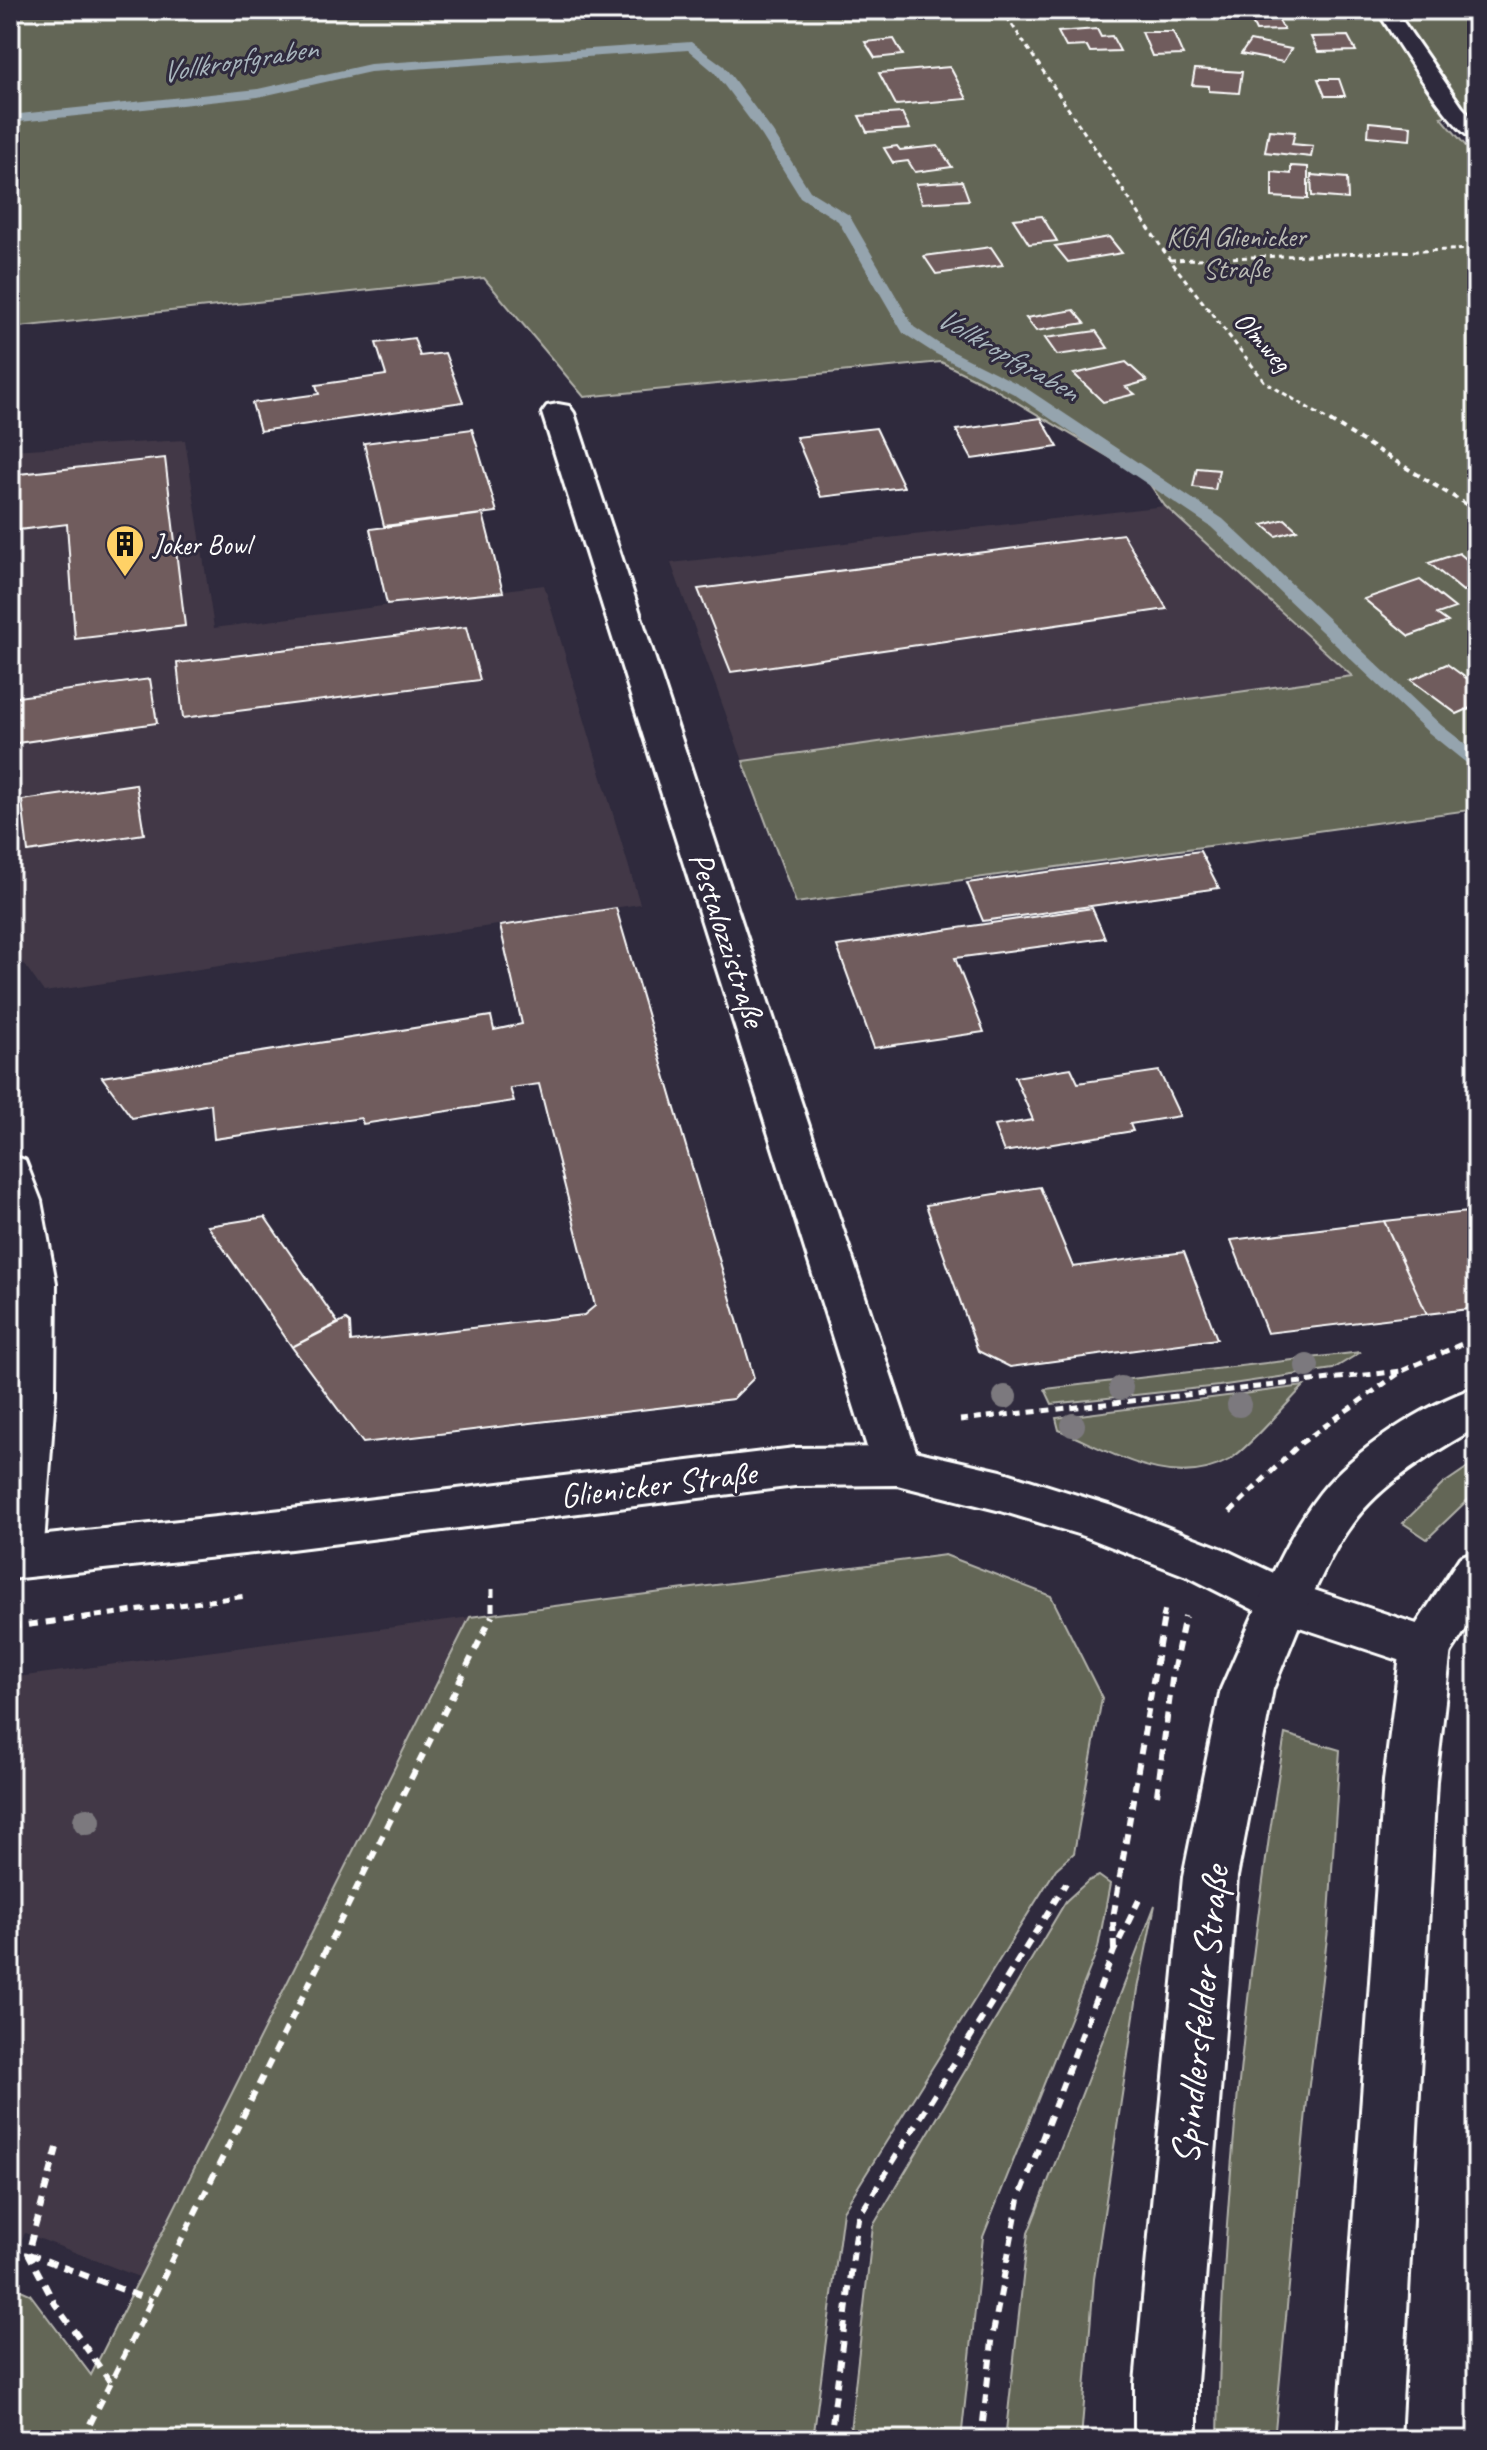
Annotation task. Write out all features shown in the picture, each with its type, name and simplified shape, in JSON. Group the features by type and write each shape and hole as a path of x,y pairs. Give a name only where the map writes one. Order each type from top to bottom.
{"main road":[{"name":"Pestalozzistraße","path":"558,413 897,1466"},
{"path":"10,1171 19,1201 34,1283 32,1394 14,1558"},
{"path":"1284,1601 1337,1506 1372,1473 1453,1417 1477,1405"},
{"name":"Glienicker Straße","path":"14,1558 291,1529 795,1467 897,1466 1001,1491 1095,1520 1206,1563 1284,1601 1426,1648"},
{"path":"1369,2440 1411,1769 1426,1648 1459,1593 1477,1571"},
{"name":"Spindlersfelder Straße","path":"1166,2440 1166,2383 1210,1877 1247,1689 1284,1601"}],"lane":[{"path":"1386,10 1455,111 1477,135"}],"path":[{"name":"Olmweg","path":"1002,10 1170,260 1265,382 1477,511"},
{"path":"1448,12 1477,18"},
{"path":"1170,260 1477,249"},
{"path":"955,1421 1402,1371"},
{"path":"82,2440 492,1620 492,1589"},
{"path":"10,1627 263,1594"},
{"path":"981,2440 993,2333 1019,2199 1114,1951 1113,1918 1144,1741"},
{"path":"830,2440 858,2218 1066,1883"},
{"path":"57,2148 28,2253 55,2304 111,2383"},
{"path":"28,2253 152,2301"}],"shaded area":[{"path":"185,440 214,628 544,585 640,904 44,992 10,944 10,450"},
{"path":"1165,506 1353,676 743,761 671,563"},
{"path":"470,1617 139,2277 25,2233 10,2260 10,1678"}],"green space":[{"name":"KGA Glienicker Straße","path":"10,10 1477,10 1477,110 1441,117 1477,159 1477,809 796,903 743,761 1352,676 1165,506 1146,479 991,387 941,362 584,397 484,278 10,328"},
{"path":"1361,1352 1333,1369 1219,1386 1052,1404 1045,1389"},
{"path":"1304,1386 1237,1455 1208,1469 1186,1472 1164,1470 1121,1458 1059,1430 1056,1418"},
{"path":"1477,1461 1477,1491 1427,1539 1403,1523 1443,1484"},
{"path":"945,1555 1051,1596 1102,1698 1074,1853 1056,1869 843,2211 813,2440 10,2440 10,2295 14,2287 30,2294 91,2375 470,1617"},
{"path":"1285,1734 1340,1750 1328,1930 1307,2101 1274,2440 1218,2440 1224,2263 1238,2086 1259,1910"},
{"path":"1099,1876 1110,1884 1098,1948 983,2237 961,2440 849,2440 873,2226 1066,1901 1088,1881"},
{"path":"1155,1905 1138,1989 1094,2279 1081,2440 1005,2440 1028,2233"}],"building":[{"path":"1079,10 1095,10 1101,19 1086,21"},
{"path":"1275,13 1284,30 1256,31 1248,14"},
{"path":"1097,29 1101,37 1112,36 1120,51 1090,52 1087,46 1066,47 1058,32"},
{"path":"1142,32 1173,32 1183,55 1152,56"},
{"path":"1348,36 1356,51 1318,52 1311,37"},
{"path":"894,39 903,55 875,58 865,42"},
{"path":"1250,41 1291,49 1283,62 1241,54"},
{"path":"950,67 967,99 896,105 879,73"},
{"path":"1195,69 1242,72 1239,93 1209,91 1209,86 1192,85"},
{"path":"1318,79 1339,79 1345,96 1325,96"},
{"path":"902,113 910,129 867,132 859,116"},
{"path":"1369,122 1411,126 1410,140 1368,136"},
{"path":"1269,130 1295,132 1292,144 1313,146 1311,157 1265,152"},
{"path":"897,146 900,150 938,146 952,167 915,172 908,161 893,163 884,148"},
{"path":"1291,166 1308,167 1308,199 1272,197 1272,172 1291,174"},
{"path":"1311,175 1347,178 1348,199 1312,196"},
{"path":"962,181 969,200 922,203 916,184"},
{"path":"1042,216 1057,241 1029,244 1013,219"},
{"path":"1109,237 1122,253 1068,262 1055,246"},
{"path":"991,247 1003,265 936,274 924,256"},
{"path":"1074,310 1085,323 1036,331 1026,318"},
{"path":"1096,331 1108,348 1057,355 1045,338"},
{"path":"414,338 420,356 445,353 463,402 260,431 252,403 319,394 316,385 386,375 376,343"},
{"path":"1126,362 1147,381 1126,387 1135,394 1103,402 1074,374"},
{"path":"1041,418 1058,447 972,459 956,430"},
{"path":"876,428 904,487 821,497 796,437"},
{"path":"472,429 497,512 384,526 364,443"},
{"name":"Joker Bowl","path":"165,458 185,626 75,639 67,524 10,531 10,475"},
{"path":"1197,468 1219,470 1215,490 1193,487"},
{"path":"483,514 503,592 387,604 370,529"},
{"path":"1285,519 1297,530 1276,536 1263,525"},
{"path":"1123,534 1167,609 731,672 698,589"},
{"path":"1459,553 1477,568 1477,586 1463,591 1429,563"},
{"path":"1420,580 1455,608 1437,614 1448,622 1409,636 1364,599"},
{"path":"466,627 480,680 183,718 177,663"},
{"path":"1447,664 1466,678 1477,674 1477,705 1457,714 1411,680"},
{"path":"150,679 157,723 10,744 10,698"},
{"path":"136,784 144,834 28,852 22,800"},
{"path":"1200,851 1219,888 983,921 967,883"},
{"path":"616,908 754,1378 733,1399 363,1443 292,1347 346,1320 350,1323 351,1342 584,1315 595,1306 539,1084 510,1088 514,1101 363,1124 361,1118 214,1139 211,1104 132,1118 102,1077 491,1016 494,1030 522,1024 500,926"},
{"path":"1092,908 1105,938 955,958 984,1032 874,1048 837,946"},
{"path":"1071,1068 1078,1083 1159,1071 1180,1116 1130,1124 1133,1131 1004,1152 994,1126 1033,1120 1015,1077"},
{"path":"1040,1187 1073,1267 1184,1252 1217,1339 1010,1367 978,1351 926,1205"},
{"path":"1477,1211 1477,1308 1427,1314 1384,1221"},
{"path":"265,1217 338,1323 292,1347 208,1226"},
{"path":"1384,1221 1427,1314 1267,1333 1231,1240"}],"waterway":[{"name":"Vollkropfgraben","path":"10,119 258,93 370,68 691,46 719,69 768,135 805,194 844,218 908,330 939,350 1020,391 1217,523 1435,729 1477,762"}],"place":[{"name":"Joker Bowl","path":"125,578"}]}
